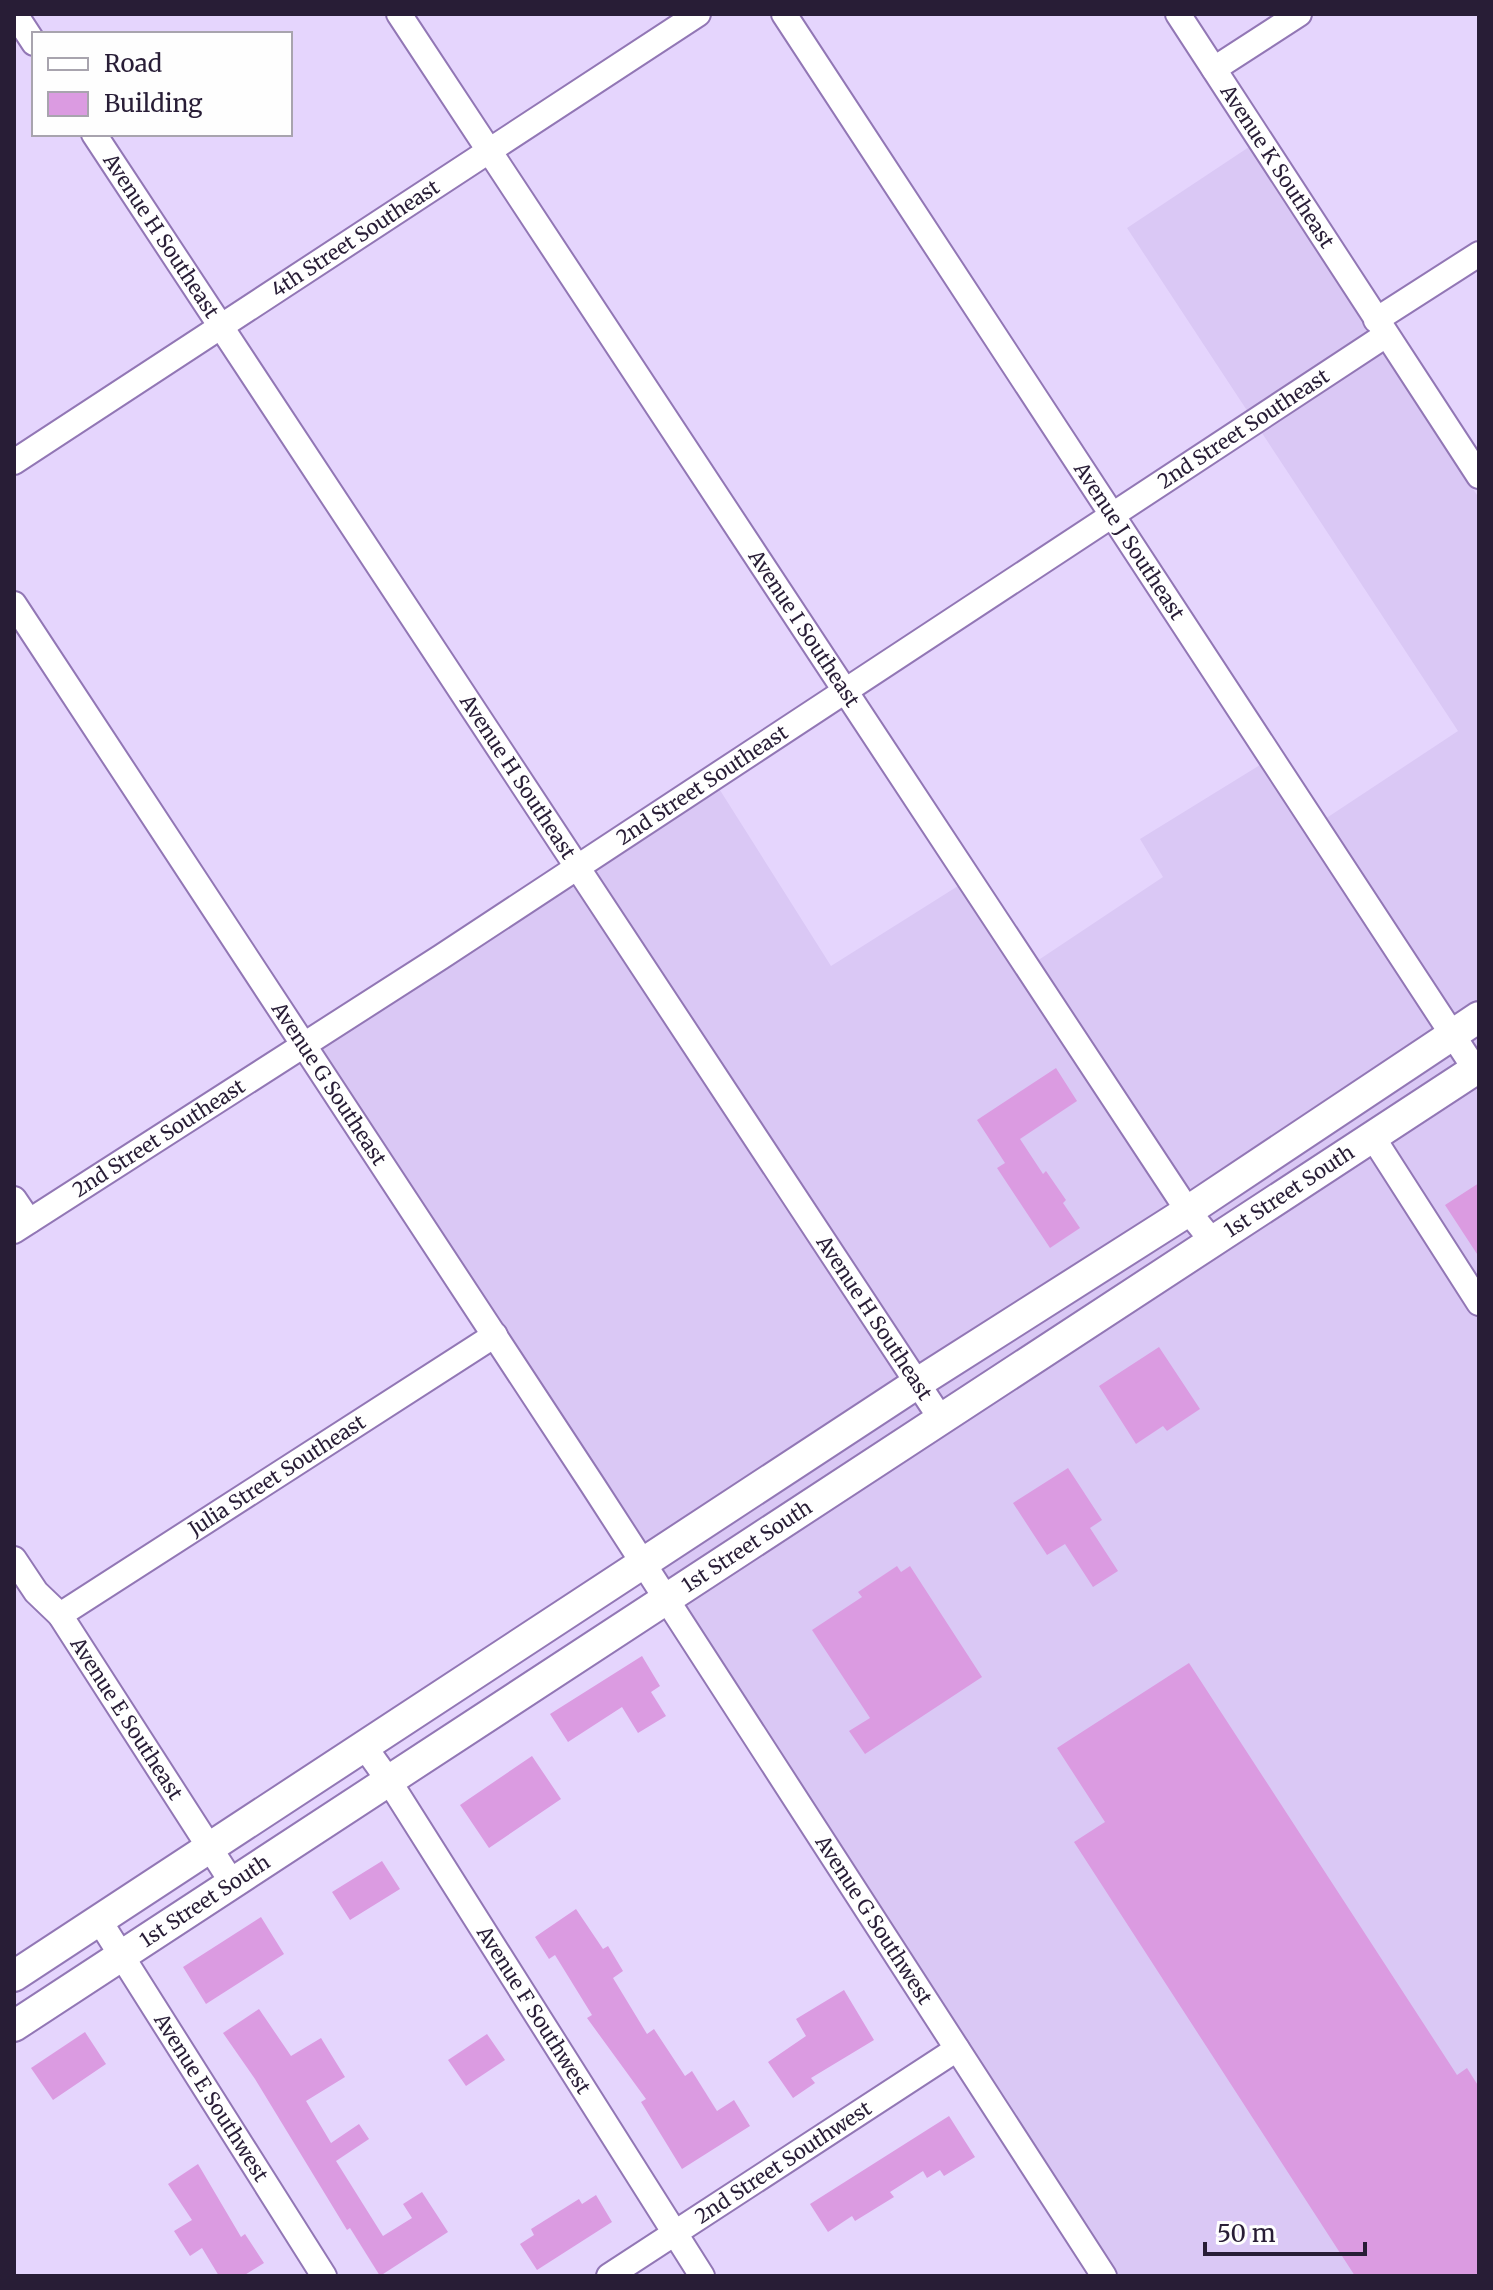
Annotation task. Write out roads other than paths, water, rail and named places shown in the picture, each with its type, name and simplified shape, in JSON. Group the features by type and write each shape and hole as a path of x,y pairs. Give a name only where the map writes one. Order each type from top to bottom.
{"main road":[{"name":"1st Street South","path":"14,1976 916,1384 1188,1211 1479,1017"},
{"name":"1st Street South","path":"14,2026 1477,1068"}],"street":[{"path":"15,14 32,40"},
{"name":"Avenue I Southeast","path":"399,14 1188,1211 1213,1242"},
{"name":"4th Street Southeast","path":"14,462 698,14"},
{"name":"Avenue J Southeast","path":"784,14 1452,1035 1477,1068"},
{"name":"Avenue K Southeast","path":"1178,14 1479,476"},
{"path":"1214,69 1299,14"},
{"name":"Avenue H Southeast","path":"95,136 941,1419"},
{"path":"1381,328 1479,254"},
{"name":"2nd Street Southeast","path":"21,1226 303,1046 1113,515 1381,328"},
{"name":"Avenue G Southeast","path":"14,604 644,1564"},
{"path":"1372,1136 1479,1303"},
{"path":"14,1199 21,1226"},
{"name":"Julia Street Southeast","path":"60,1615 495,1335"},
{"name":"Avenue E Southeast","path":"14,1559 36,1592 60,1615 233,1884"},
{"name":"Avenue G Southwest","path":"644,1564 1104,2276"},
{"name":"Avenue F Southwest","path":"364,1746 702,2276"},
{"name":"Avenue E Southwest","path":"99,1920 324,2276"},
{"name":"2nd Street Southwest","path":"609,2276 957,2049"}]}
